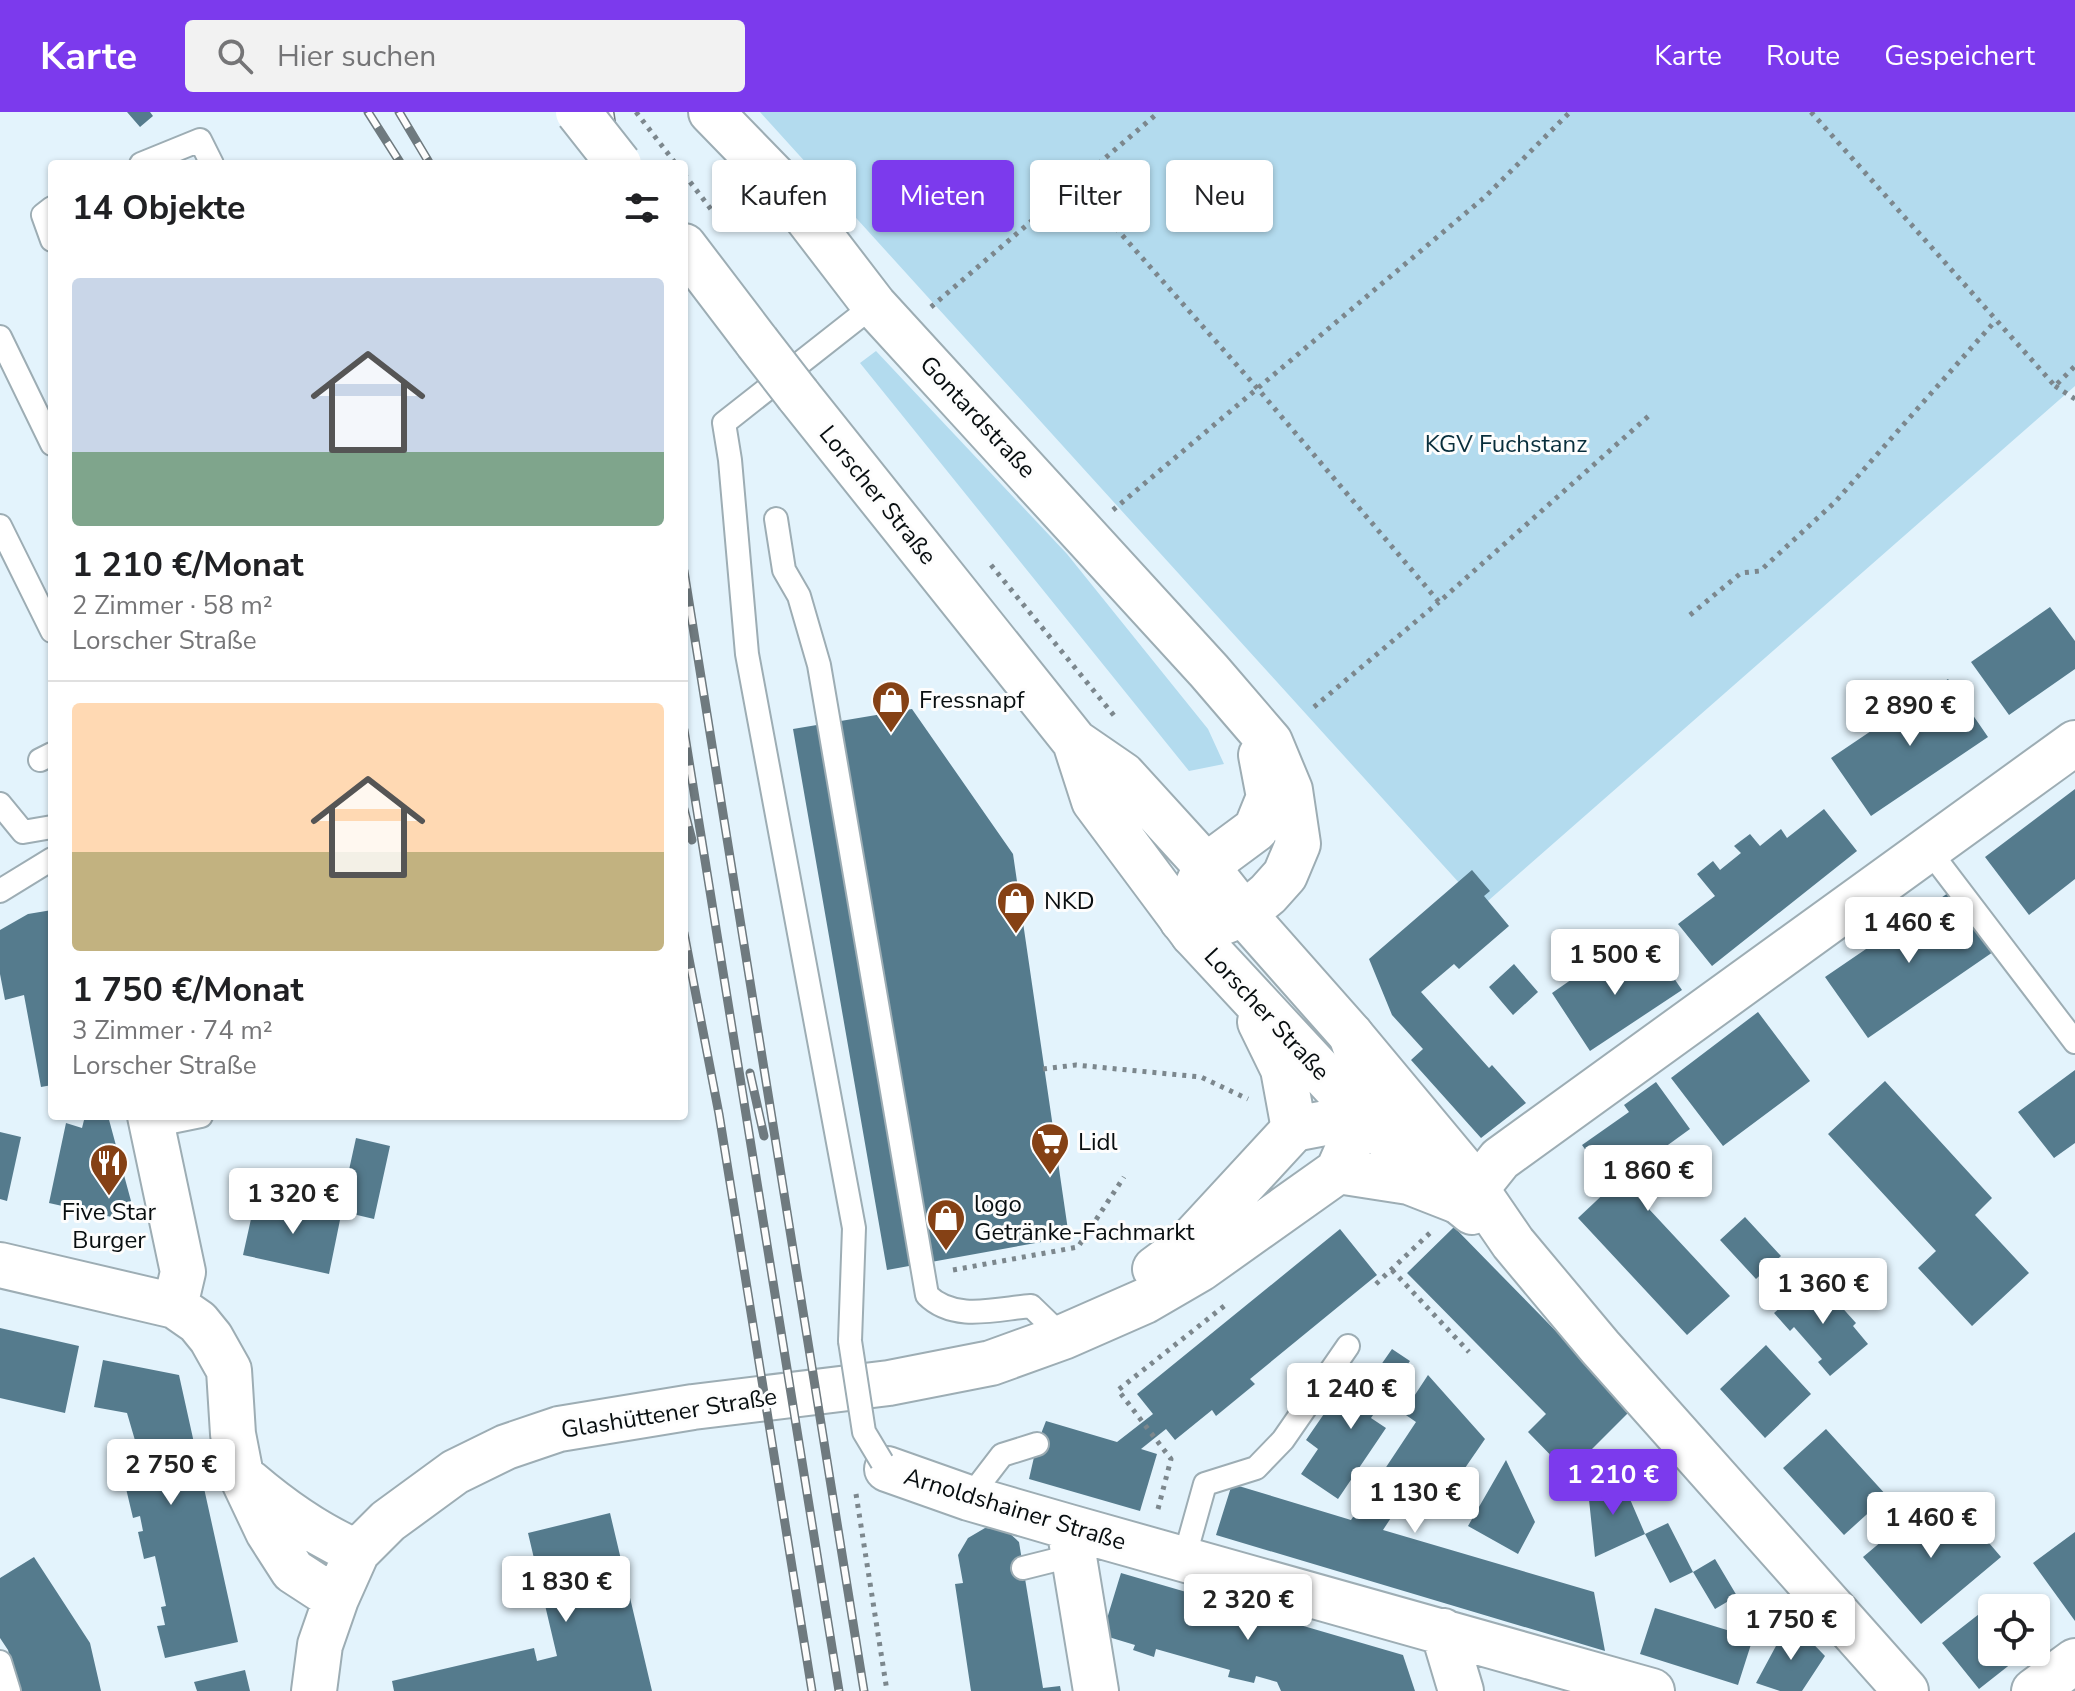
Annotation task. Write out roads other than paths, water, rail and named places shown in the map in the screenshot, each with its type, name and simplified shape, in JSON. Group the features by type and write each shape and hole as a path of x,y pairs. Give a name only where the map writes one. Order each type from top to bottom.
{"street":[{"path":"578,112 616,160"},
{"name":"Gontardstraße","path":"711,112 782,185 874,305 1147,602 1270,742 1290,790 1298,844 1285,875 1244,914 1187,927"},
{"name":"Lorscher Straße","path":"688,251 798,395 1075,742 1123,775 1206,866 1443,1147 1468,1195"},
{"name":"Gontardstraße","path":"1187,927 1206,866 1256,829 1269,797 1265,766 1249,719"},
{"name":"Lorscher Straße","path":"1075,742 1094,801 1187,927 1362,1116 1468,1195 1513,1243 1897,1688"},
{"path":"1351,1035 1366,1078 1362,1116 1338,1171 1468,1195 1500,1159 2075,743"},
{"path":"1243,988 1283,1069 1294,1129 1362,1116 1406,1124 1443,1147"},
{"path":"151,1121 183,1272 175,1306"},
{"name":"Glashüttener Straße","path":"1063,1337 1186,1246 1294,1129"},
{"name":"Glashüttener Straße","path":"314,1691 320,1645 357,1552 388,1521 455,1472 506,1447 559,1429 693,1407 889,1383 991,1363 1063,1337 1145,1301 1200,1269 1338,1171"},
{"path":"0,1265 175,1306 198,1322 229,1370 233,1434 241,1475 268,1532 293,1571 336,1599"},
{"name":"Arnoldshainer Straße","path":"884,1465 1072,1541 1166,1554 1652,1691"},
{"path":"241,1475 285,1512 332,1541 357,1552"},
{"path":"1072,1541 1096,1691"},
{"path":"1443,1631 1461,1691"},
{"path":"1476,1691 1520,1653"},
{"path":"2034,1691 2075,1661"}],"lane":[{"path":"151,160 200,140 210,160"},
{"path":"48,211 43,215 48,229"},
{"path":"874,305 724,423 747,654 854,1228 850,1341 864,1432 884,1465"},
{"path":"0,337 48,436"},
{"path":"776,519 784,570 799,596 819,665 927,1295 939,1306 956,1312 1031,1306 1063,1337"},
{"path":"0,526 48,623"},
{"path":"0,804 23,832 48,828"},
{"path":"1928,849 2075,1042"},
{"path":"0,891 48,861"},
{"path":"1166,1554 1205,1484 1256,1468 1283,1440 1348,1346"},
{"path":"969,1498 1002,1455 1037,1444"},
{"path":"1023,1568 1072,1541"},
{"path":"0,1662 9,1691"}],"railway":[{"path":"368,112 398,160"},
{"path":"399,112 428,160"},
{"path":"584,112 592,160"},
{"path":"610,112 617,160"},
{"path":"688,596 864,1691"},
{"path":"688,755 839,1691"},
{"path":"688,824 692,840"},
{"path":"688,954 719,1114 812,1691"},
{"path":"750,1073 764,1136"}],"place":[{"name":"Fressnapf","path":"891,734"},
{"name":"NKD","path":"1016,935"},
{"name":"Lidl","path":"1050,1176"},
{"name":"Five Star Burger","path":"109,1197"},
{"name":"logo Getränke-Fachmarkt","path":"946,1252"}],"park label":[{"name":"KGV Fuchstanz","path":"1506,444"}]}
